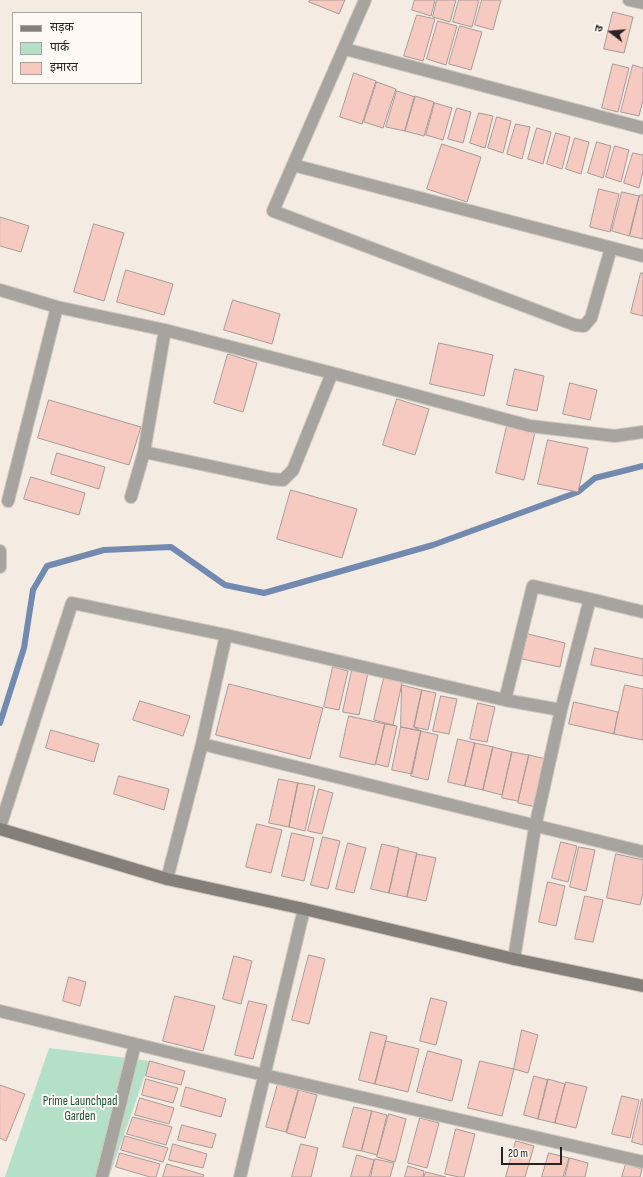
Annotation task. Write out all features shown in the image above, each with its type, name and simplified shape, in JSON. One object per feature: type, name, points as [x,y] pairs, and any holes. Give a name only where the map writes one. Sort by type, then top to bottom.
[{"type":"street","points":[[365,0],[345,49],[273,211],[575,325],[584,326],[591,318],[611,248]]},
{"type":"street","points":[[629,0],[643,3]]},
{"type":"street","points":[[345,49],[643,128]]},
{"type":"street","points":[[293,165],[643,256]]},
{"type":"street","points":[[0,290],[58,307],[165,330],[530,426],[615,436],[643,432]]},
{"type":"street","points":[[8,501],[58,307]]},
{"type":"street","points":[[130,498],[144,452],[165,330]]},
{"type":"street","points":[[144,452],[271,479],[283,480],[293,470],[332,373]]},
{"type":"street","points":[[0,551],[0,567]]},
{"type":"street","points":[[505,700],[533,586],[643,612]]},
{"type":"street","points":[[514,959],[535,827],[560,710],[590,599]]},
{"type":"street","points":[[560,710],[505,700],[226,635],[72,603],[0,828],[167,879],[304,909],[514,959],[643,986]]},
{"type":"street","points":[[167,879],[202,744],[226,635]]},
{"type":"street","points":[[202,744],[535,827],[643,851]]},
{"type":"street","points":[[240,1177],[304,909]]},
{"type":"street","points":[[0,1011],[264,1075],[643,1162]]},
{"type":"street","points":[[102,1177],[136,1044]]},
{"type":"green space","name":"Prime Launchpad Garden","points":[[49,1048],[150,1061],[109,1177],[5,1177]]},
{"type":"building","points":[[310,0],[345,0],[339,14],[309,2]]},
{"type":"building","points":[[415,0],[435,0],[431,16],[412,10]]},
{"type":"building","points":[[437,0],[456,0],[450,22],[433,17]]},
{"type":"building","points":[[459,0],[479,0],[472,27],[453,22]]},
{"type":"building","points":[[482,0],[501,0],[493,30],[475,25]]},
{"type":"building","points":[[613,12],[633,17],[624,53],[604,49]]},
{"type":"building","points":[[417,15],[435,19],[423,61],[404,56]]},
{"type":"building","points":[[438,21],[457,26],[446,65],[427,59]]},
{"type":"building","points":[[460,26],[482,32],[471,70],[449,64]]},
{"type":"building","points":[[613,64],[629,68],[618,112],[602,108]]},
{"type":"building","points":[[633,65],[643,68],[643,100],[639,116],[621,112]]},
{"type":"building","points":[[354,73],[376,81],[362,124],[340,117]]},
{"type":"building","points":[[377,82],[396,89],[383,128],[364,122]]},
{"type":"building","points":[[397,91],[415,97],[405,131],[386,127]]},
{"type":"building","points":[[415,96],[434,102],[424,136],[405,131]]},
{"type":"building","points":[[435,103],[452,108],[443,140],[426,135]]},
{"type":"building","points":[[457,108],[471,112],[463,143],[448,139]]},
{"type":"building","points":[[479,113],[493,116],[485,148],[470,143]]},
{"type":"building","points":[[497,117],[511,121],[503,153],[488,148]]},
{"type":"building","points":[[516,124],[530,127],[522,159],[507,154]]},
{"type":"building","points":[[537,128],[551,132],[543,164],[528,159]]},
{"type":"building","points":[[556,133],[570,137],[562,169],[547,164]]},
{"type":"building","points":[[575,138],[589,142],[581,174],[566,169]]},
{"type":"building","points":[[597,142],[611,146],[603,178],[588,173]]},
{"type":"building","points":[[442,144],[481,157],[467,202],[427,189]]},
{"type":"building","points":[[615,146],[629,150],[621,182],[606,177]]},
{"type":"building","points":[[633,153],[643,155],[643,171],[639,188],[624,183]]},
{"type":"building","points":[[599,189],[619,194],[610,232],[590,227]]},
{"type":"building","points":[[622,192],[639,196],[629,236],[612,231]]},
{"type":"building","points":[[640,195],[643,195],[643,239],[630,236]]},
{"type":"building","points":[[0,217],[29,226],[21,252],[0,246]]},
{"type":"building","points":[[94,224],[124,233],[104,301],[74,292]]},
{"type":"building","points":[[126,270],[173,284],[164,315],[117,302]]},
{"type":"building","points":[[641,273],[643,273],[643,316],[631,313]]},
{"type":"building","points":[[233,300],[280,314],[272,344],[224,330]]},
{"type":"building","points":[[439,343],[493,355],[484,396],[430,384]]},
{"type":"building","points":[[228,354],[257,363],[243,412],[214,403]]},
{"type":"building","points":[[515,369],[544,376],[537,411],[507,405]]},
{"type":"building","points":[[570,383],[597,390],[590,420],[563,414]]},
{"type":"building","points":[[397,399],[429,409],[415,455],[383,445]]},
{"type":"building","points":[[49,400],[141,427],[129,465],[38,438]]},
{"type":"building","points":[[507,426],[535,432],[524,480],[496,473]]},
{"type":"building","points":[[548,440],[588,448],[578,492],[538,484]]},
{"type":"building","points":[[57,453],[105,467],[99,489],[51,474]]},
{"type":"building","points":[[31,477],[85,493],[79,515],[24,499]]},
{"type":"building","points":[[291,490],[357,509],[342,558],[277,539]]},
{"type":"building","points":[[528,634],[565,643],[560,667],[522,659]]},
{"type":"building","points":[[595,648],[643,659],[643,676],[591,665]]},
{"type":"building","points":[[333,667],[348,671],[339,710],[324,707]]},
{"type":"building","points":[[352,670],[368,673],[359,715],[343,712]]},
{"type":"building","points":[[385,674],[403,678],[393,725],[374,720]]},
{"type":"building","points":[[229,684],[323,708],[310,759],[216,735]]},
{"type":"building","points":[[402,685],[422,690],[414,727],[421,731],[401,727]]},
{"type":"building","points":[[625,685],[643,689],[643,740],[614,734]]},
{"type":"building","points":[[422,690],[436,693],[428,730],[414,727]]},
{"type":"building","points":[[441,696],[457,699],[449,734],[433,731]]},
{"type":"building","points":[[140,701],[190,716],[183,736],[133,720]]},
{"type":"building","points":[[574,702],[618,712],[614,734],[569,724]]},
{"type":"building","points":[[478,703],[495,707],[487,742],[470,739]]},
{"type":"building","points":[[349,716],[385,724],[375,765],[340,757]]},
{"type":"building","points":[[385,724],[397,726],[388,767],[376,764]]},
{"type":"building","points":[[401,727],[421,731],[412,774],[392,770]]},
{"type":"building","points":[[51,730],[99,744],[94,762],[46,748]]},
{"type":"building","points":[[421,731],[438,735],[428,780],[411,776]]},
{"type":"building","points":[[458,739],[475,743],[465,786],[448,782]]},
{"type":"building","points":[[475,743],[493,747],[483,790],[465,786]]},
{"type":"building","points":[[493,747],[512,752],[502,795],[483,790]]},
{"type":"building","points":[[512,752],[529,755],[518,801],[502,798]]},
{"type":"building","points":[[529,755],[546,759],[536,807],[518,803]]},
{"type":"building","points":[[119,776],[169,789],[164,810],[114,794]]},
{"type":"building","points":[[279,779],[298,783],[289,827],[269,823]]},
{"type":"building","points":[[298,783],[315,786],[305,831],[289,827]]},
{"type":"building","points":[[319,789],[333,793],[322,834],[308,831]]},
{"type":"building","points":[[257,824],[282,830],[271,873],[246,867]]},
{"type":"building","points":[[292,833],[314,838],[304,881],[282,876]]},
{"type":"building","points":[[323,837],[340,841],[328,889],[311,885]]},
{"type":"building","points":[[561,842],[577,846],[568,882],[552,878]]},
{"type":"building","points":[[348,843],[366,848],[354,893],[336,889]]},
{"type":"building","points":[[382,844],[399,848],[389,893],[371,889]]},
{"type":"building","points":[[579,847],[595,850],[586,891],[570,887]]},
{"type":"building","points":[[399,849],[417,853],[407,897],[389,893]]},
{"type":"building","points":[[417,854],[436,858],[426,901],[407,897]]},
{"type":"building","points":[[616,854],[643,860],[643,893],[640,905],[607,898]]},
{"type":"building","points":[[548,882],[565,886],[556,926],[539,922]]},
{"type":"building","points":[[585,896],[603,900],[593,942],[575,939]]},
{"type":"building","points":[[309,955],[325,959],[309,1024],[292,1020]]},
{"type":"building","points":[[234,956],[252,961],[241,1004],[223,999]]},
{"type":"building","points":[[69,977],[86,982],[80,1006],[63,1001]]},
{"type":"building","points":[[175,996],[215,1006],[203,1051],[163,1041]]},
{"type":"building","points":[[431,998],[447,1002],[436,1045],[420,1041]]},
{"type":"building","points":[[249,1001],[267,1005],[253,1059],[235,1055]]},
{"type":"building","points":[[522,1030],[538,1035],[528,1073],[514,1069]]},
{"type":"building","points":[[371,1032],[387,1036],[375,1084],[359,1080]]},
{"type":"building","points":[[386,1041],[419,1049],[408,1092],[375,1084]]},
{"type":"building","points":[[428,1051],[462,1060],[452,1101],[417,1092]]},
{"type":"building","points":[[150,1061],[185,1071],[181,1085],[146,1076]]},
{"type":"building","points":[[480,1061],[514,1069],[502,1116],[468,1108]]},
{"type":"building","points":[[534,1076],[548,1080],[538,1119],[524,1115]]},
{"type":"building","points":[[146,1079],[178,1088],[173,1103],[142,1095]]},
{"type":"building","points":[[548,1079],[565,1084],[555,1123],[538,1119]]},
{"type":"building","points":[[566,1082],[587,1087],[576,1128],[555,1123]]},
{"type":"building","points":[[278,1084],[298,1090],[286,1132],[266,1127]]},
{"type":"building","points":[[0,1085],[25,1094],[6,1141],[0,1138]]},
{"type":"building","points":[[186,1087],[226,1099],[221,1117],[181,1106]]},
{"type":"building","points":[[299,1090],[317,1095],[305,1138],[287,1133]]},
{"type":"building","points":[[622,1096],[639,1100],[630,1138],[612,1134]]},
{"type":"building","points":[[140,1098],[174,1108],[169,1124],[135,1115]]},
{"type":"building","points":[[643,1099],[643,1145],[632,1142]]},
{"type":"building","points":[[354,1107],[372,1111],[361,1151],[343,1147]]},
{"type":"building","points":[[372,1111],[387,1115],[377,1155],[362,1151]]},
{"type":"building","points":[[389,1114],[406,1119],[395,1162],[377,1157]]},
{"type":"building","points":[[133,1117],[172,1127],[166,1145],[127,1134]]},
{"type":"building","points":[[420,1118],[439,1123],[427,1168],[408,1163]]},
{"type":"building","points":[[182,1125],[216,1134],[212,1148],[178,1140]]},
{"type":"building","points":[[456,1129],[475,1134],[464,1177],[445,1174]]},
{"type":"building","points":[[125,1136],[168,1148],[163,1162],[121,1150]]},
{"type":"building","points":[[516,1141],[534,1146],[525,1177],[506,1177]]},
{"type":"building","points":[[173,1144],[207,1154],[203,1168],[169,1160]]},
{"type":"building","points":[[301,1144],[318,1148],[311,1177],[292,1177]]},
{"type":"building","points":[[120,1153],[160,1164],[156,1177],[150,1177],[116,1167]]},
{"type":"building","points":[[549,1153],[569,1158],[563,1177],[542,1177]]},
{"type":"building","points":[[357,1155],[374,1160],[369,1177],[351,1177]]},
{"type":"building","points":[[570,1158],[588,1163],[585,1177],[565,1177]]},
{"type":"building","points":[[375,1159],[394,1163],[390,1177],[371,1177]]},
{"type":"building","points":[[167,1164],[204,1175],[203,1177],[163,1177]]},
{"type":"building","points":[[626,1164],[642,1169],[640,1177],[622,1177]]},
{"type":"building","points":[[408,1166],[424,1171],[423,1177],[405,1177]]},
{"type":"building","points":[[426,1172],[446,1177],[424,1177]]},
{"type":"waterway","points":[[0,723],[24,648],[33,590],[47,566],[104,550],[171,547],[225,585],[264,593],[433,545],[578,492],[595,478],[643,466]]}]
